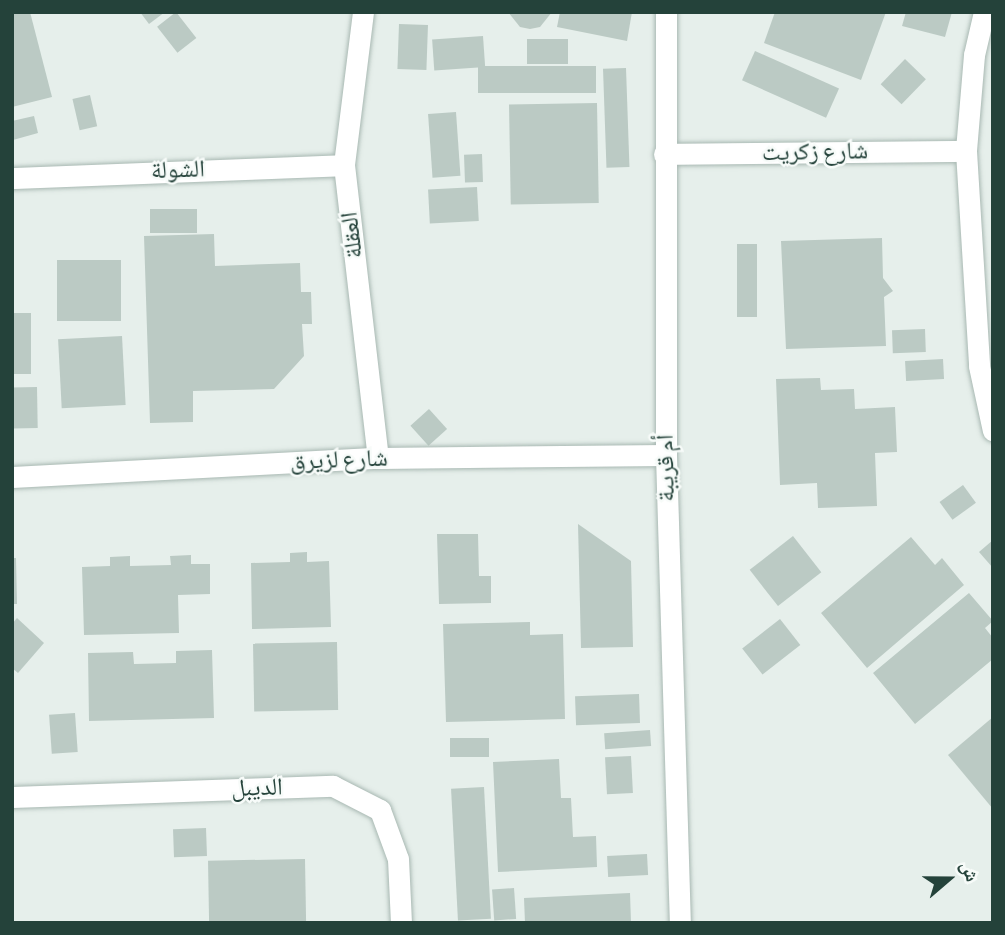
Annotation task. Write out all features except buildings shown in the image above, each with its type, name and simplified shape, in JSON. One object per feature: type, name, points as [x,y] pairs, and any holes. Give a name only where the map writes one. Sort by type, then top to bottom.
[{"type":"street","name":"العقلة","points":[[363,12],[344,164],[378,458]]},
{"type":"street","name":"أم قريبة","points":[[666,12],[666,455],[680,923]]},
{"type":"street","points":[[984,12],[974,55],[966,151],[979,366],[993,431]]},
{"type":"street","name":"شارع زكريت","points":[[664,154],[966,151]]},
{"type":"street","name":"الشولة","points":[[12,178],[344,164]]},
{"type":"street","name":"شارع لزيرق","points":[[12,477],[378,458],[666,455]]},
{"type":"street","name":"الديبل","points":[[12,797],[333,786],[380,810],[398,859],[401,923]]}]
